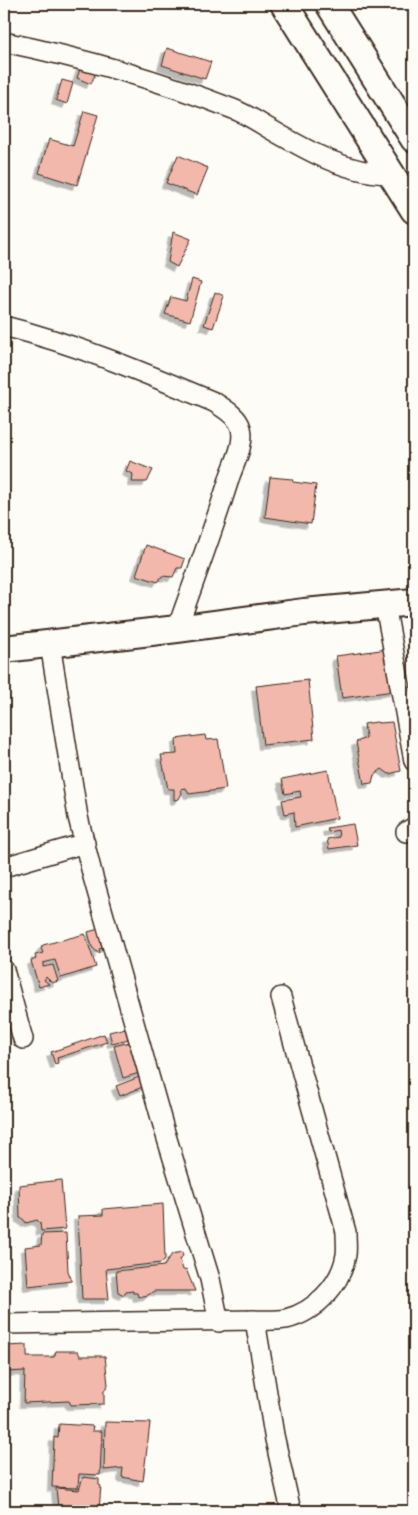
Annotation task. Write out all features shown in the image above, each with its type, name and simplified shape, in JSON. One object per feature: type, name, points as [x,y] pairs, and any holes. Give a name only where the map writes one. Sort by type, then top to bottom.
[{"type":"street","points":[[284,4],[414,210]]},
{"type":"street","points":[[329,4],[414,139]]},
{"type":"street","points":[[4,42],[78,58],[188,93],[252,117],[336,164],[376,174],[393,174]]},
{"type":"street","points":[[4,326],[90,352],[214,402],[235,418],[241,427],[241,440],[230,478],[177,629]]},
{"type":"street","points":[[4,649],[304,612],[414,602]]},
{"type":"street","points":[[385,605],[414,761]]},
{"type":"street","points":[[50,644],[76,808],[164,1129],[208,1271],[219,1322]]},
{"type":"street","points":[[4,867],[85,843]]},
{"type":"street","points":[[4,970],[22,1039]]},
{"type":"street","points":[[4,1324],[219,1322],[284,1319],[309,1310],[320,1301],[338,1280],[346,1256],[346,1232],[281,997]]},
{"type":"street","points":[[255,1320],[274,1435],[291,1511]]},
{"type":"building","points":[[167,48],[211,62],[205,79],[162,65]]},
{"type":"building","points":[[81,66],[96,72],[91,84],[77,78]]},
{"type":"building","points":[[62,80],[73,83],[67,104],[56,100]]},
{"type":"building","points":[[84,111],[98,115],[77,185],[39,173],[49,139],[73,146]]},
{"type":"building","points":[[178,155],[208,168],[197,195],[166,183]]},
{"type":"building","points":[[173,232],[191,239],[177,267],[168,262]]},
{"type":"building","points":[[192,279],[201,282],[190,321],[165,314],[171,297],[186,301]]},
{"type":"building","points":[[215,292],[224,296],[213,328],[204,325]]},
{"type":"building","points":[[130,461],[153,470],[147,482],[132,482],[133,474],[126,471]]},
{"type":"building","points":[[270,477],[292,479],[293,482],[316,485],[311,524],[265,517]]},
{"type":"building","points":[[146,545],[185,559],[182,568],[177,568],[173,577],[162,576],[158,582],[136,575]]},
{"type":"building","points":[[388,649],[394,691],[342,698],[336,656]]},
{"type":"building","points":[[308,680],[314,739],[263,745],[256,686]]},
{"type":"building","points":[[392,722],[401,771],[389,774],[382,769],[374,775],[372,783],[364,784],[356,742],[366,738],[364,724]]},
{"type":"building","points":[[205,735],[206,740],[218,739],[226,789],[189,794],[186,788],[181,789],[182,793],[179,799],[174,800],[174,789],[168,789],[161,755],[177,754],[176,739]]},
{"type":"building","points":[[328,770],[337,818],[295,827],[294,812],[285,814],[282,800],[301,797],[300,791],[285,794],[282,779]]},
{"type":"building","points":[[353,824],[357,845],[329,849],[327,839],[339,837],[338,830],[328,832],[327,828]]},
{"type":"building","points":[[106,927],[111,946],[99,949],[100,953],[98,953],[92,947],[88,932]]},
{"type":"building","points":[[85,934],[96,967],[61,978],[55,960],[43,963],[43,967],[53,965],[58,981],[52,983],[46,977],[44,980],[49,984],[39,987],[31,961],[36,959],[35,955],[43,953],[41,948],[43,945]]},
{"type":"building","points":[[126,1028],[129,1039],[112,1043],[109,1032]]},
{"type":"building","points":[[104,1034],[107,1042],[57,1058],[58,1063],[55,1064],[51,1052]]},
{"type":"building","points":[[130,1042],[146,1071],[123,1078],[114,1046]]},
{"type":"building","points":[[147,1074],[150,1084],[120,1096],[116,1086]]},
{"type":"building","points":[[61,1180],[65,1229],[41,1231],[40,1223],[37,1220],[26,1223],[20,1218],[19,1185]]},
{"type":"building","points":[[163,1204],[165,1259],[161,1263],[106,1269],[109,1299],[82,1299],[78,1216],[103,1215],[103,1209]]},
{"type":"building","points":[[66,1233],[68,1271],[72,1281],[28,1286],[25,1247],[41,1245],[42,1234]]},
{"type":"building","points":[[182,1252],[183,1256],[180,1259],[183,1270],[186,1269],[195,1291],[154,1291],[148,1295],[138,1297],[137,1293],[133,1293],[133,1291],[125,1292],[124,1295],[118,1292],[116,1271],[164,1266],[172,1254]]},
{"type":"building","points":[[27,1345],[27,1357],[54,1357],[56,1351],[78,1351],[80,1356],[105,1356],[108,1385],[104,1391],[104,1404],[71,1405],[69,1401],[24,1403],[25,1371],[4,1372],[6,1346]]},
{"type":"building","points":[[105,1422],[150,1423],[143,1481],[122,1477],[123,1468],[104,1470]]},
{"type":"building","points":[[59,1424],[93,1426],[92,1431],[102,1431],[100,1475],[79,1474],[78,1488],[52,1487],[54,1437],[58,1438]]},
{"type":"building","points":[[83,1477],[99,1479],[99,1485],[101,1486],[99,1510],[58,1507],[56,1488],[79,1490]]}]
